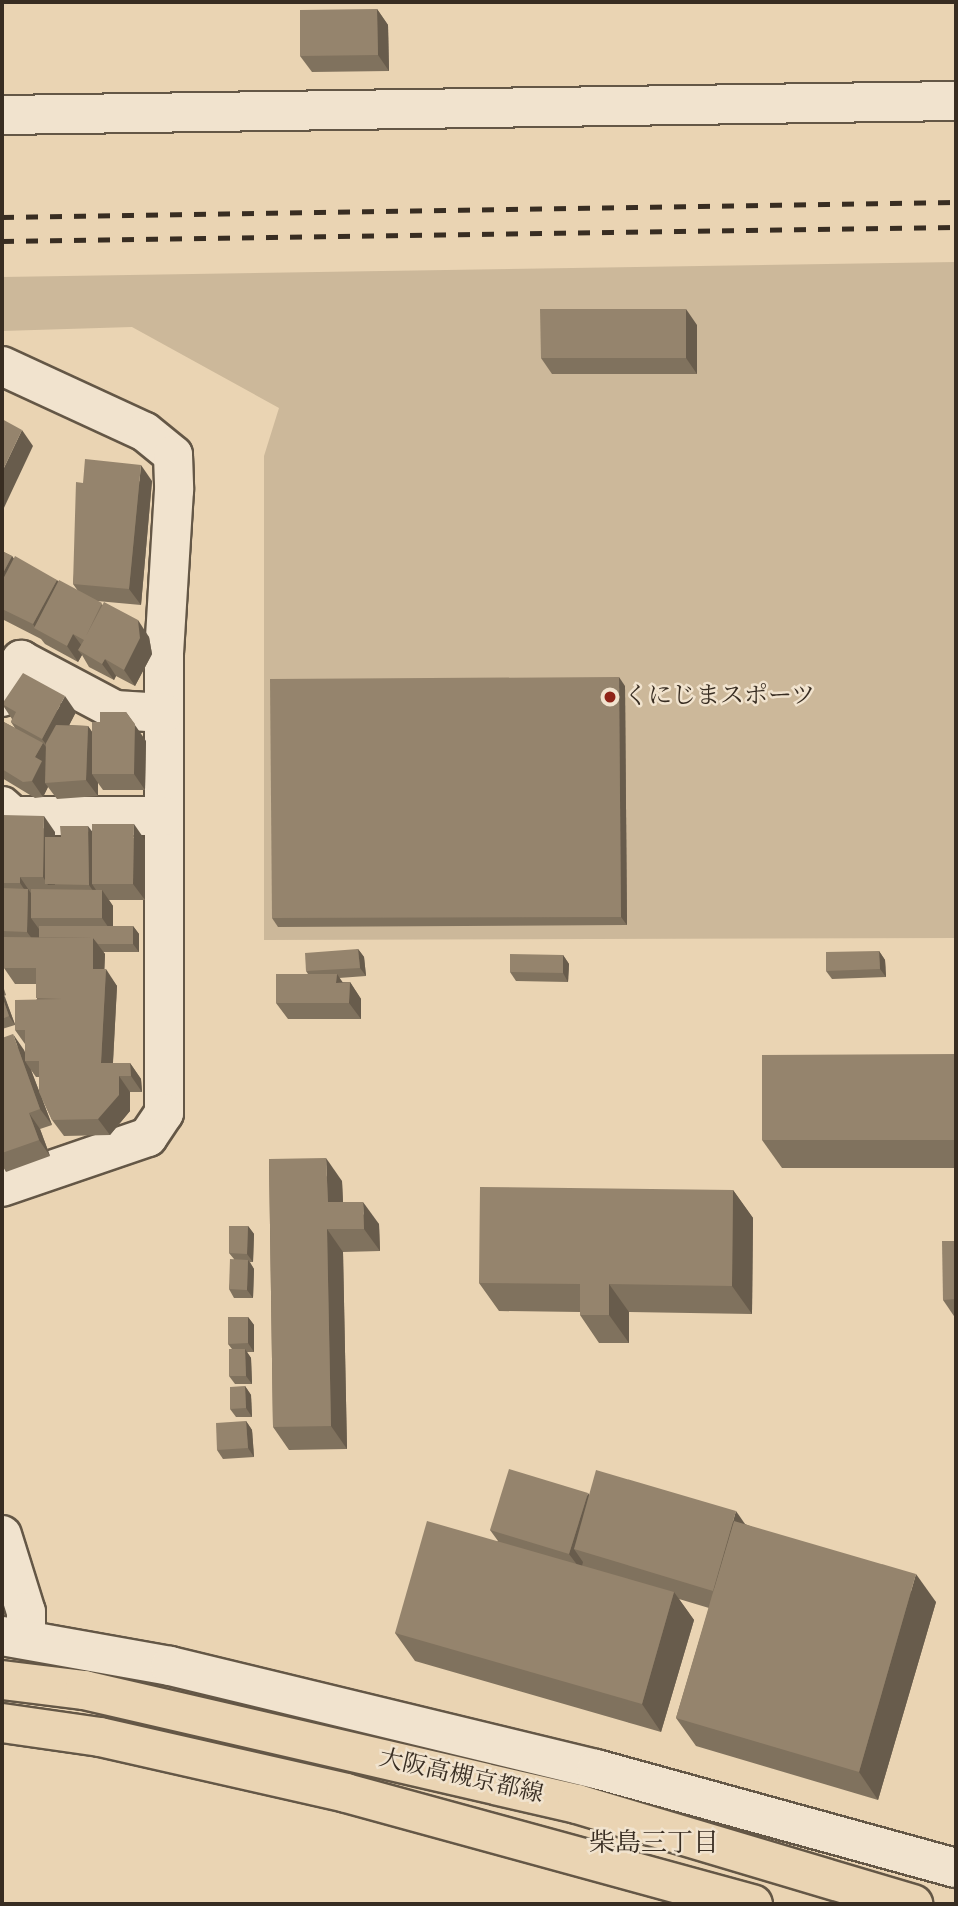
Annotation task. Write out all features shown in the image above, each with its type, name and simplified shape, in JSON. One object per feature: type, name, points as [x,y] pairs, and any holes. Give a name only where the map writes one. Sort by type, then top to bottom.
[{"type":"main road","name":"大阪高槻京都線","points":[[2,1680],[84,1690],[577,1804],[913,1904]]},
{"type":"main road","name":"大阪高槻京都線","points":[[2,1723],[100,1737],[346,1793],[753,1904]]},
{"type":"street","points":[[2,114],[956,101]]},
{"type":"street","points":[[2,366],[145,432],[173,455],[164,713],[164,1113],[148,1138],[2,1187]]},
{"type":"street","points":[[2,697],[21,660],[115,710],[164,713]]},
{"type":"street","points":[[2,806],[13,816],[164,816]]},
{"type":"street","points":[[2,1535],[26,1612],[14,1637],[170,1666],[596,1769],[956,1868]]},
{"type":"shaded area","name":"くにじまスポーツ","points":[[956,262],[956,938],[264,940],[264,456],[279,408],[132,327],[2,331],[2,277]]},
{"type":"building","points":[[377,9],[378,55],[300,56],[300,10]]},
{"type":"building","points":[[540,309],[686,309],[686,358],[541,358]]},
{"type":"building","points":[[2,419],[22,430],[2,472]]},
{"type":"building","points":[[85,459],[141,465],[129,589],[73,584],[76,482],[83,483]]},
{"type":"building","points":[[2,551],[12,556],[2,575]]},
{"type":"building","points":[[15,556],[57,580],[33,624],[2,609],[2,581]]},
{"type":"building","points":[[59,580],[102,603],[86,636],[104,602],[138,620],[140,638],[124,670],[105,659],[102,664],[78,650],[84,640],[73,634],[67,646],[34,628]]},
{"type":"building","points":[[23,673],[65,696],[42,739],[11,722],[16,712],[2,704]]},
{"type":"building","points":[[619,677],[621,917],[272,918],[270,679]]},
{"type":"building","points":[[100,712],[126,712],[135,724],[134,774],[92,774],[92,722],[100,722]]},
{"type":"building","points":[[2,721],[43,743],[35,757],[42,761],[32,781],[23,782],[2,769]]},
{"type":"building","points":[[56,725],[88,726],[86,780],[45,783],[46,743]]},
{"type":"building","points":[[2,815],[44,816],[43,877],[20,877],[20,883],[2,883]]},
{"type":"building","points":[[92,824],[134,824],[133,884],[92,884]]},
{"type":"building","points":[[60,826],[88,826],[89,885],[45,884],[45,837],[61,837]]},
{"type":"building","points":[[2,888],[28,889],[27,932],[2,931]]},
{"type":"building","points":[[31,889],[102,890],[102,918],[31,918]]},
{"type":"building","points":[[39,926],[133,926],[133,944],[98,944],[93,938],[39,937]]},
{"type":"building","points":[[4,937],[93,938],[93,969],[106,969],[101,1063],[130,1063],[131,1076],[119,1076],[119,1095],[98,1119],[52,1120],[39,1092],[39,1061],[25,1061],[25,1030],[15,1030],[15,1000],[62,999],[36,998],[36,968],[4,968]]},
{"type":"building","points":[[358,949],[360,968],[306,971],[305,953]]},
{"type":"building","points":[[879,951],[880,969],[826,971],[826,952]]},
{"type":"building","points":[[510,954],[563,955],[563,973],[510,972]]},
{"type":"building","points":[[276,974],[337,974],[336,983],[350,982],[349,1003],[276,1003]]},
{"type":"building","points":[[2,996],[9,1016],[2,1019]]},
{"type":"building","points":[[13,1034],[40,1109],[29,1113],[39,1140],[2,1153],[2,1038]]},
{"type":"building","points":[[956,1054],[956,1140],[762,1140],[762,1055]]},
{"type":"building","points":[[326,1158],[328,1202],[363,1202],[364,1229],[327,1229],[331,1426],[273,1427],[269,1159]]},
{"type":"building","points":[[480,1187],[733,1190],[732,1286],[609,1284],[609,1315],[580,1315],[580,1284],[479,1283]]},
{"type":"building","points":[[229,1226],[248,1226],[247,1254],[229,1253]]},
{"type":"building","points":[[942,1241],[956,1241],[956,1299],[943,1300]]},
{"type":"building","points":[[230,1259],[248,1260],[247,1290],[229,1289]]},
{"type":"building","points":[[228,1317],[248,1317],[248,1343],[228,1344]]},
{"type":"building","points":[[229,1349],[245,1349],[246,1376],[229,1376]]},
{"type":"building","points":[[245,1386],[246,1408],[230,1409],[230,1387]]},
{"type":"building","points":[[246,1421],[248,1448],[217,1450],[216,1423]]},
{"type":"building","points":[[509,1469],[588,1493],[569,1554],[490,1530]]},
{"type":"building","points":[[596,1470],[736,1511],[713,1591],[574,1549]]},
{"type":"building","points":[[427,1521],[674,1592],[642,1704],[395,1633]]},
{"type":"building","points":[[734,1521],[916,1574],[859,1772],[676,1718]]},
{"type":"railway","points":[[2,217],[956,202]]},
{"type":"railway","points":[[2,241],[956,227]]},
{"type":"place","name":"くにじまスポーツ","points":[[610,697]]},
{"type":"district","name":"柴島三丁目","points":[[654,1844]]}]
